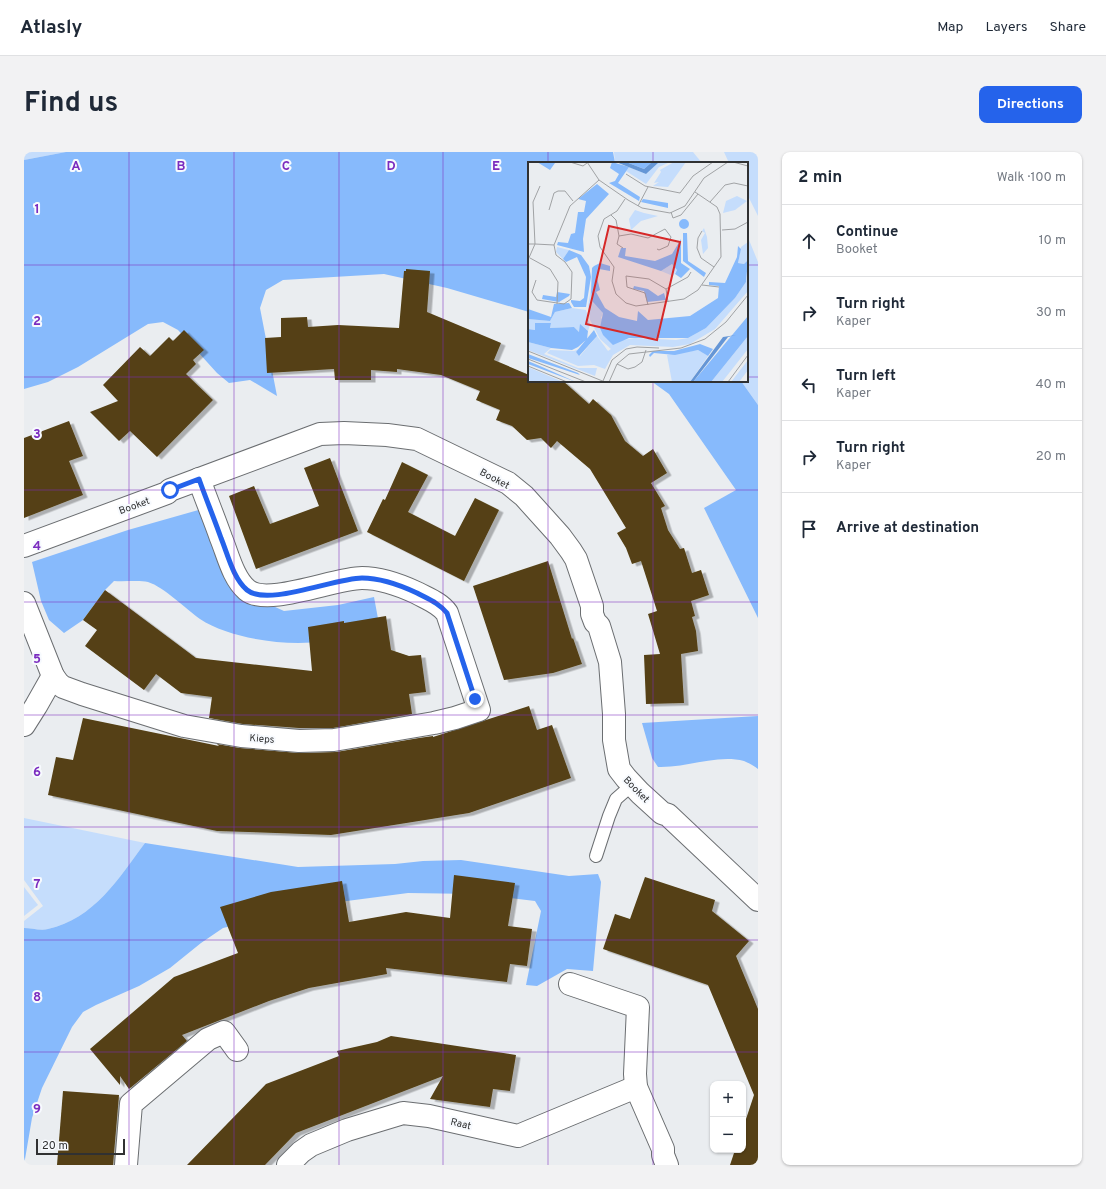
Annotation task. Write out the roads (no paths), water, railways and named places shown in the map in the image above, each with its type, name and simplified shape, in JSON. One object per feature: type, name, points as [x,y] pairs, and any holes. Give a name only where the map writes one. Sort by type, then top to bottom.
[{"type":"street","name":"Booket","points":[[24,546],[320,434],[386,435],[417,440],[434,446],[508,483],[533,506],[566,544],[576,559],[592,606],[592,614],[595,622],[599,626],[610,662],[614,714],[614,740],[620,769],[632,785],[662,813],[668,815],[758,900]]},
{"type":"street","name":"Kieps","points":[[53,676],[63,687],[76,692],[184,726],[248,737],[299,741],[334,740],[455,718],[479,710],[447,613],[438,604],[393,583],[361,578],[326,584],[279,595],[262,596],[247,590],[239,579],[232,565],[199,479]]},
{"type":"street","points":[[24,603],[53,676],[24,726]]},
{"type":"street","points":[[570,984],[638,1007],[634,1074],[636,1088],[663,1149],[663,1155],[667,1165]]},
{"type":"street","points":[[126,1165],[131,1104],[208,1039],[224,1032],[237,1050]]},
{"type":"street","name":"Raat","points":[[288,1165],[301,1152],[311,1145],[347,1130],[403,1113],[429,1116],[518,1136],[636,1088]]},
{"type":"lane","points":[[596,856],[616,799],[632,785]]}]
